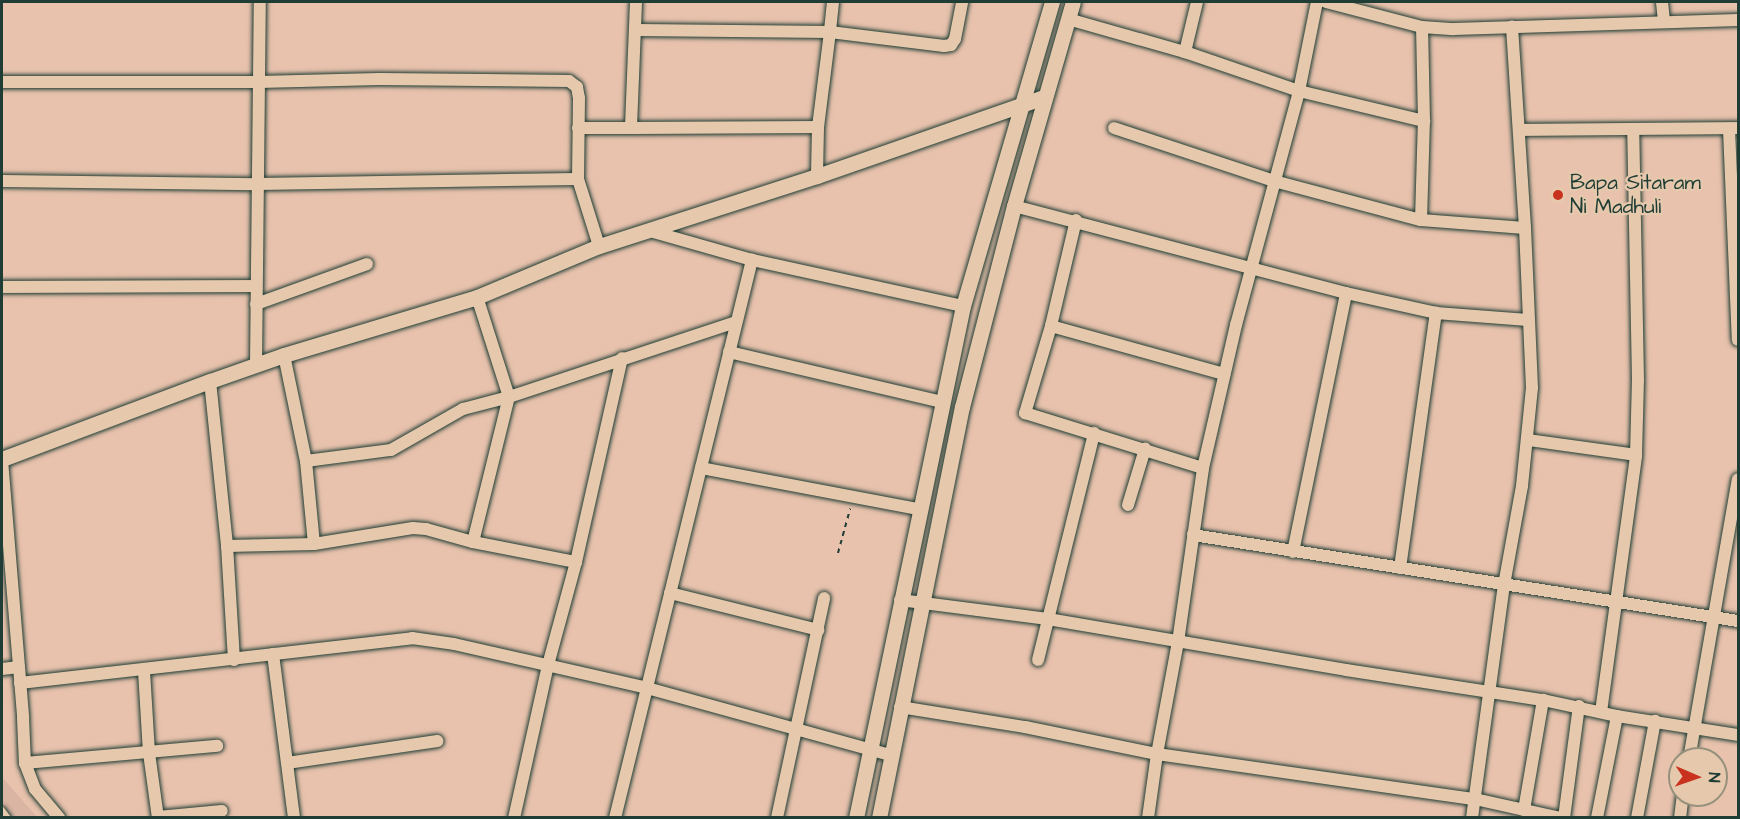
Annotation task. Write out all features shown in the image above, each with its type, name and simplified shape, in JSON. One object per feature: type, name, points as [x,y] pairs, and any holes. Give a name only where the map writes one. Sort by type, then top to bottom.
[{"type":"street","points":[[256,365],[260,2]]},
{"type":"street","points":[[631,128],[636,2]]},
{"type":"street","points":[[817,176],[818,127],[833,2]]},
{"type":"street","points":[[636,30],[830,32],[951,45],[955,39],[962,2]]},
{"type":"street","points":[[856,818],[963,306],[1052,2]]},
{"type":"street","points":[[879,818],[962,406],[1014,206],[1073,2]]},
{"type":"street","points":[[1185,52],[1197,2]]},
{"type":"street","points":[[1148,818],[1157,754],[1178,642],[1203,468],[1224,374],[1299,91],[1317,2]]},
{"type":"street","points":[[1326,2],[1422,27],[1454,29],[1738,20]]},
{"type":"street","points":[[1662,2],[1664,22]]},
{"type":"street","points":[[1068,19],[1185,52],[1299,91],[1424,121]]},
{"type":"street","points":[[1472,818],[1504,585],[1528,440],[1532,388],[1525,228],[1512,26]]},
{"type":"street","points":[[1421,220],[1424,121],[1422,27]]},
{"type":"street","points":[[2,82],[259,82],[378,78],[569,81],[577,87],[579,98],[578,179],[599,246]]},
{"type":"street","points":[[59,818],[35,789],[25,763],[19,668],[7,589],[2,459],[284,355],[477,297],[599,246],[817,176],[1044,97]]},
{"type":"street","points":[[579,128],[818,127]]},
{"type":"street","points":[[1114,128],[1274,181],[1421,220],[1525,228]]},
{"type":"street","points":[[1519,130],[1734,128],[1738,339]]},
{"type":"street","points":[[1601,712],[1636,455],[1638,380],[1633,130]]},
{"type":"street","points":[[2,181],[258,184],[578,179]]},
{"type":"street","points":[[1014,206],[1076,220],[1251,269],[1436,313],[1528,320]]},
{"type":"street","points":[[1076,220],[1051,326],[1025,413],[1203,468]]},
{"type":"street","points":[[650,231],[752,260],[963,306]]},
{"type":"street","points":[[615,818],[752,260]]},
{"type":"street","points":[[256,304],[367,264]]},
{"type":"street","points":[[2,287],[256,286]]},
{"type":"street","points":[[1293,552],[1346,293]]},
{"type":"street","points":[[473,542],[509,397],[477,297]]},
{"type":"street","points":[[1400,568],[1436,313]]},
{"type":"street","points":[[306,461],[391,450],[463,409],[509,397],[736,322]]},
{"type":"street","points":[[1051,326],[1224,374]]},
{"type":"street","points":[[729,352],[943,402]]},
{"type":"street","points":[[284,355],[306,461],[314,543]]},
{"type":"street","points":[[514,818],[548,665],[576,562],[622,358]]},
{"type":"street","points":[[210,381],[227,546],[234,660]]},
{"type":"street","points":[[1038,660],[1094,433]]},
{"type":"street","points":[[1528,440],[1636,455]]},
{"type":"street","points":[[1128,505],[1145,449]]},
{"type":"street","points":[[701,468],[919,509]]},
{"type":"street","points":[[1691,747],[1712,616],[1734,531],[1738,479]]},
{"type":"street","points":[[227,546],[314,543],[413,528],[576,562]]},
{"type":"street","points":[[1193,535],[1617,604],[1738,621]]},
{"type":"street","points":[[670,593],[818,630]]},
{"type":"street","points":[[777,818],[824,598]]},
{"type":"street","points":[[900,600],[1048,619],[1579,706],[1617,716],[1738,735]]},
{"type":"street","points":[[20,683],[144,671],[412,638],[454,644],[647,688],[891,755]]},
{"type":"street","points":[[273,654],[294,818]]},
{"type":"street","points":[[2,669],[19,668]]},
{"type":"street","points":[[144,671],[149,753],[158,817],[222,811]]},
{"type":"street","points":[[1524,810],[1543,700]]},
{"type":"street","points":[[900,707],[1025,727],[1157,754],[1475,799],[1562,818],[1579,706]]},
{"type":"street","points":[[1597,818],[1617,716]]},
{"type":"street","points":[[1637,818],[1655,721]]},
{"type":"street","points":[[287,763],[437,741]]},
{"type":"street","points":[[25,763],[217,746]]},
{"type":"lane","points":[[2,810],[8,818]]},
{"type":"path","points":[[838,553],[854,498]]},
{"type":"shaded area","points":[[2,777],[37,817],[2,817]]},
{"type":"place","name":"Bapa Sitaram Ni Madhuli","points":[[1558,195]]}]
